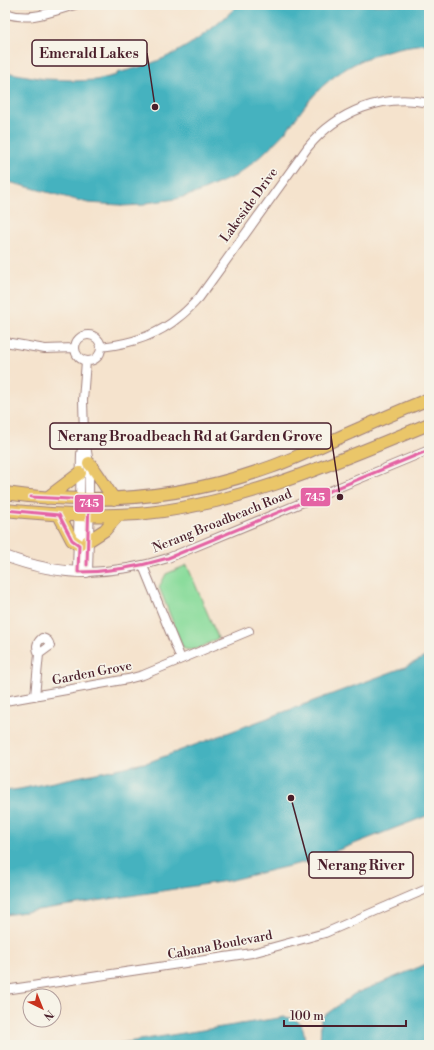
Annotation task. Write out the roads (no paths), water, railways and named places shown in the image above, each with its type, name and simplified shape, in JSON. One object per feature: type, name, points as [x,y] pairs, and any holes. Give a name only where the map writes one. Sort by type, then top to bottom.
[{"type":"main road","points":[[5,493],[47,498],[84,500],[114,499],[181,492],[204,487],[248,475],[295,458],[354,430],[429,398]]},
{"type":"main road","points":[[5,510],[84,516],[139,514],[195,505],[265,487],[350,456],[429,424]]},
{"type":"main road","points":[[89,463],[99,474],[103,484],[114,499]]},
{"type":"main road","points":[[47,498],[80,473]]},
{"type":"main road","points":[[59,515],[72,540],[83,543],[105,530],[118,515]]},
{"type":"street","points":[[5,13],[16,17],[37,16],[74,5]]},
{"type":"street","name":"Lakeside Drive","points":[[101,347],[140,338],[166,326],[179,317],[199,298],[308,147],[319,134],[334,122],[365,106],[394,100],[410,100],[429,103]]},
{"type":"street","points":[[88,335],[92,335],[98,339],[101,347],[100,353],[96,358],[86,360],[78,356],[75,348],[78,339],[82,336],[88,335]]},
{"type":"street","points":[[5,342],[45,349],[75,348]]},
{"type":"street","points":[[82,572],[84,500],[89,463],[84,435],[83,400],[86,360]]},
{"type":"street","points":[[84,435],[80,473],[84,500]]},
{"type":"street","name":"Nerang Broadbeach Road","points":[[5,556],[28,564],[46,568],[82,572],[143,566],[168,558],[429,450]]},
{"type":"street","points":[[143,566],[181,659]]},
{"type":"street","name":"Garden Grove","points":[[5,701],[143,675],[249,631]]},
{"type":"street","points":[[35,696],[39,654]]},
{"type":"street","name":"Cabana Boulevard","points":[[5,990],[252,953],[325,933],[429,888]]},
{"type":"water","points":[[238,5],[429,5],[429,44],[414,45],[383,52],[354,64],[341,72],[328,81],[317,92],[286,131],[255,161],[234,177],[197,193],[176,199],[146,203],[145,205],[122,206],[88,203],[5,181],[5,72],[44,79],[72,81],[96,80],[117,75],[117,73],[152,63],[187,46],[209,31]]},
{"type":"water","points":[[429,655],[429,815],[310,861],[227,881],[5,915],[5,791],[149,762],[405,667]]},
{"type":"water","points":[[429,963],[429,1045],[320,1045],[321,1018],[354,994]]},
{"type":"water","points":[[285,1017],[296,1020],[302,1026],[305,1045],[108,1045]]},
{"type":"place","name":"Emerald Lakes","points":[[155,107]]},
{"type":"place","name":"Nerang Broadbeach Rd at Garden Grove","points":[[340,497]]},
{"type":"place","name":"Nerang River","points":[[291,798]]}]
